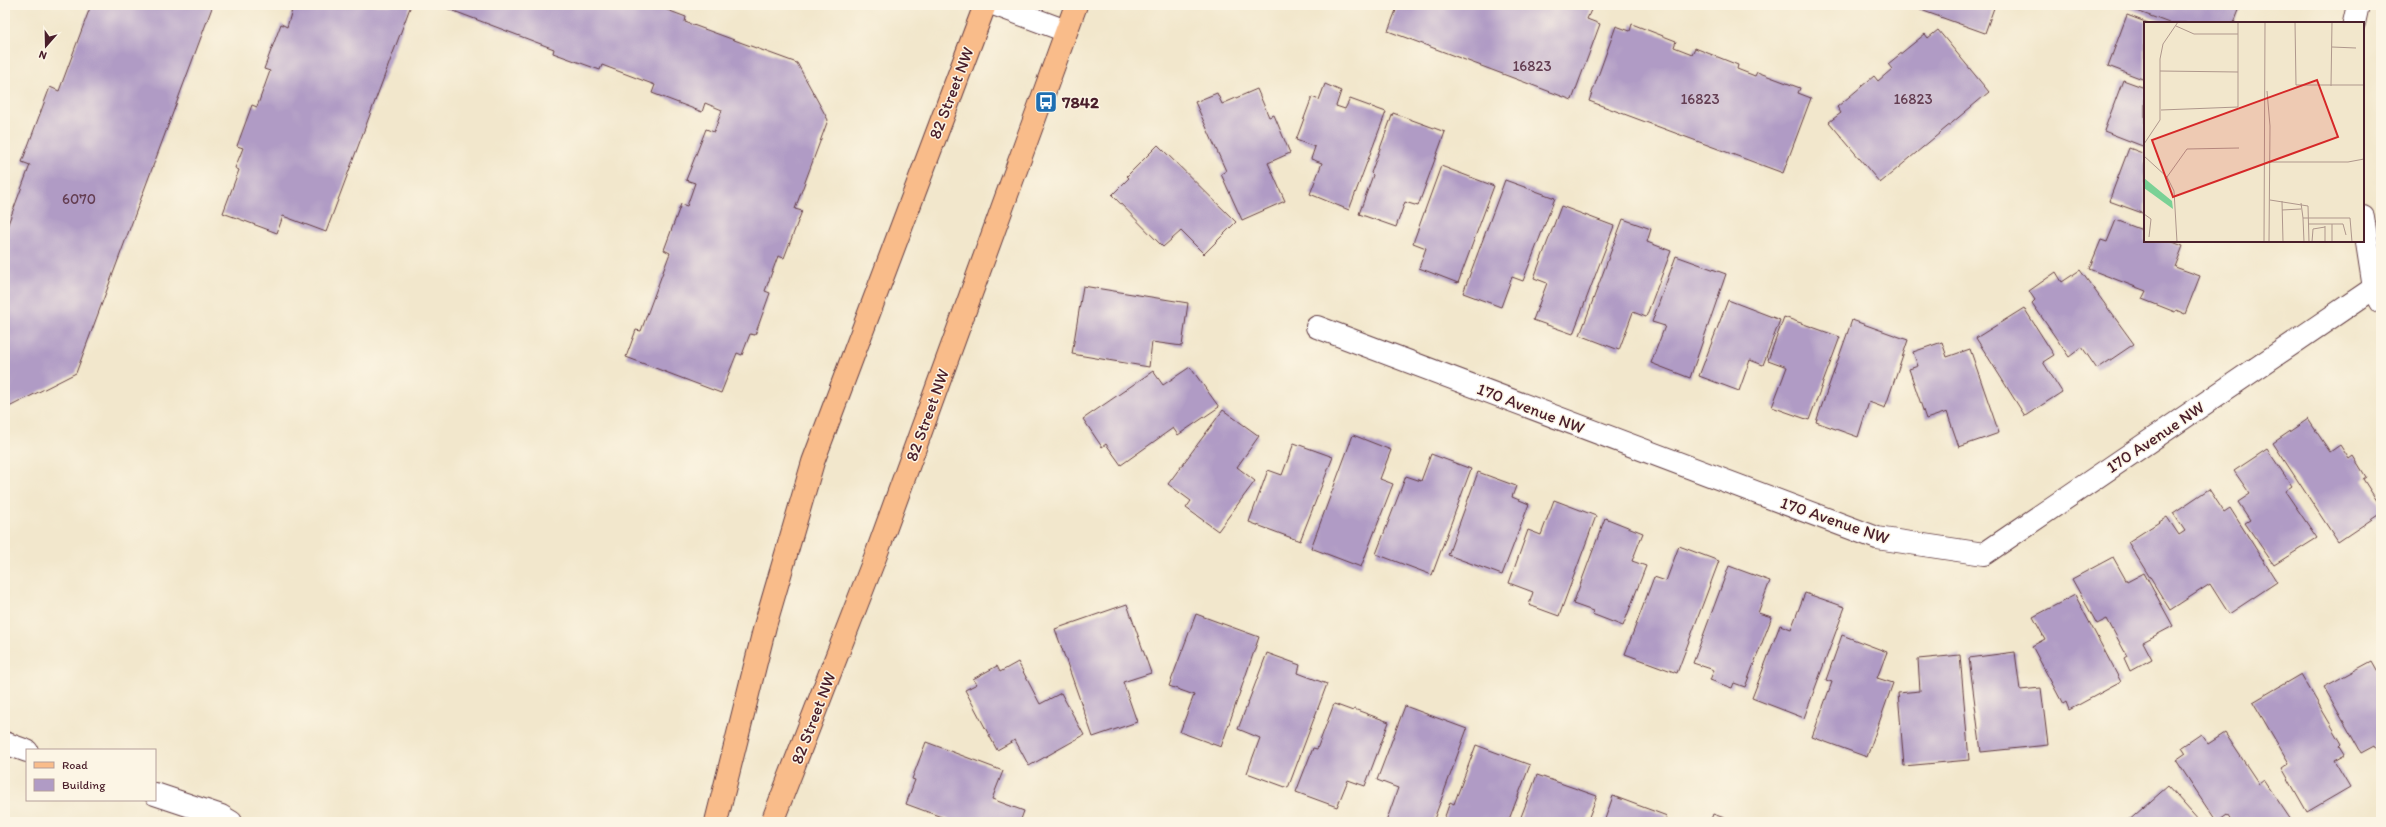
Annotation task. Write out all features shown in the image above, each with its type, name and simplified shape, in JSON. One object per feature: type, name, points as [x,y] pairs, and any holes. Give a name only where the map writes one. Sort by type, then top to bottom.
[{"type":"main road","name":"82 Street NW","points":[[716,822],[765,626],[813,462],[985,5]]},
{"type":"main road","name":"82 Street NW","points":[[772,822],[876,555],[1076,5]]},
{"type":"street","points":[[996,5],[1066,31]]},
{"type":"street","points":[[2354,22],[2358,5]]},
{"type":"street","points":[[2364,223],[2377,295]]},
{"type":"street","name":"170 Avenue NW","points":[[1317,327],[1877,538],[1984,554],[2377,295]]},
{"type":"street","points":[[5,743],[26,751]]},
{"type":"street","points":[[156,794],[221,816],[231,822]]},
{"type":"building","points":[[91,5],[213,5],[76,373],[5,409],[5,232],[30,165],[22,162],[50,87],[59,91]]},
{"type":"building","points":[[286,5],[411,5],[326,232],[283,216],[277,233],[223,213],[239,170],[235,168],[243,148],[237,146],[252,105],[257,107],[270,71],[264,69],[281,24],[287,27],[292,10],[286,7]]},
{"type":"building","points":[[438,5],[654,5],[686,17],[685,22],[797,63],[828,120],[795,209],[802,211],[784,258],[778,256],[765,291],[770,293],[755,335],[750,334],[742,355],[737,353],[721,393],[626,357],[636,330],[641,331],[670,253],[664,250],[681,204],[687,206],[695,183],[686,180],[706,129],[714,132],[722,110],[705,103],[702,112],[652,93],[655,85],[602,65],[600,70],[553,53],[554,49]]},
{"type":"building","points":[[1398,5],[1577,5],[1591,10],[1587,19],[1600,24],[1572,100],[1388,31]]},
{"type":"building","points":[[1920,5],[1995,5],[1985,33],[1918,9]]},
{"type":"building","points":[[2121,5],[2241,5],[2234,22],[2166,22]]},
{"type":"building","points":[[2127,15],[2145,22],[2144,22],[2144,80],[2108,66]]},
{"type":"building","points":[[1632,24],[1676,41],[1674,47],[1692,54],[1695,48],[1738,65],[1737,69],[1755,76],[1757,72],[1800,88],[1798,93],[1811,98],[1783,173],[1589,101],[1616,26],[1630,31]]},
{"type":"building","points":[[1938,30],[1989,92],[1880,183],[1829,122],[1841,113],[1837,107],[1874,76],[1878,81],[1892,69],[1888,64],[1925,34],[1928,38]]},
{"type":"building","points":[[2123,80],[2144,88],[2144,147],[2104,131]]},
{"type":"building","points":[[1325,84],[1341,91],[1336,106],[1345,109],[1350,99],[1386,112],[1349,210],[1310,194],[1322,163],[1311,159],[1315,147],[1296,140],[1312,97],[1319,100]]},
{"type":"building","points":[[1257,89],[1269,117],[1274,115],[1290,153],[1268,163],[1285,201],[1242,220],[1221,174],[1226,171],[1195,102],[1217,93],[1222,104]]},
{"type":"building","points":[[1393,113],[1445,132],[1418,206],[1405,202],[1396,227],[1359,214],[1373,175],[1371,173]]},
{"type":"building","points":[[1158,145],[1236,222],[1204,254],[1181,231],[1163,247],[1112,195],[1129,178],[1127,176]]},
{"type":"building","points":[[2129,148],[2144,154],[2144,214],[2109,201]]},
{"type":"building","points":[[1441,166],[1494,186],[1458,283],[1419,268],[1426,248],[1413,243]]},
{"type":"building","points":[[1505,180],[1555,198],[1523,281],[1512,277],[1501,307],[1463,293]]},
{"type":"building","points":[[1561,206],[1614,226],[1573,334],[1533,320],[1547,283],[1534,278]]},
{"type":"building","points":[[1623,219],[1651,229],[1647,242],[1671,251],[1646,317],[1633,312],[1619,350],[1580,335]]},
{"type":"building","points":[[2116,220],[2144,231],[2144,242],[2173,242],[2183,246],[2175,267],[2200,276],[2185,314],[2176,310],[2175,312],[2142,299],[2146,291],[2089,269],[2101,240],[2107,242]]},
{"type":"building","points":[[1676,256],[1726,274],[1690,378],[1651,363],[1665,326],[1652,322]]},
{"type":"building","points":[[2080,270],[2134,344],[2097,369],[2082,347],[2069,357],[2032,303],[2035,300],[2029,291],[2056,272],[2062,282]]},
{"type":"building","points":[[1083,286],[1188,303],[1182,346],[1152,342],[1149,367],[1072,354]]},
{"type":"building","points":[[1728,300],[1780,320],[1763,365],[1750,360],[1739,391],[1699,376]]},
{"type":"building","points":[[2024,308],[2054,355],[2043,362],[2062,392],[2025,416],[1976,338]]},
{"type":"building","points":[[1784,317],[1840,337],[1809,420],[1772,407],[1787,367],[1768,360]]},
{"type":"building","points":[[1852,320],[1908,340],[1885,408],[1869,402],[1858,437],[1816,422]]},
{"type":"building","points":[[1942,342],[1947,357],[1970,349],[1999,433],[1959,447],[1947,412],[1926,419],[1909,369],[1918,366],[1913,352]]},
{"type":"building","points":[[1190,367],[1219,407],[1178,435],[1173,428],[1121,465],[1106,444],[1102,447],[1083,419],[1153,371],[1163,385]]},
{"type":"building","points":[[1223,410],[1259,436],[1237,467],[1255,481],[1218,531],[1186,508],[1191,501],[1168,484]]},
{"type":"building","points":[[2308,419],[2330,452],[2340,445],[2349,459],[2353,456],[2366,477],[2363,479],[2381,507],[2381,513],[2338,542],[2273,443]]},
{"type":"building","points":[[1353,435],[1391,450],[1380,479],[1393,484],[1361,567],[1311,548]]},
{"type":"building","points":[[1294,443],[1333,457],[1300,541],[1249,522],[1268,470],[1282,475]]},
{"type":"building","points":[[2267,449],[2292,486],[2285,491],[2317,538],[2274,565],[2245,523],[2250,520],[2238,502],[2250,494],[2234,471]]},
{"type":"building","points":[[1431,454],[1471,469],[1432,575],[1376,554],[1406,476],[1421,481]]},
{"type":"building","points":[[1478,472],[1516,486],[1512,497],[1529,504],[1502,575],[1448,555]]},
{"type":"building","points":[[2209,489],[2224,512],[2230,508],[2277,582],[2229,614],[2210,584],[2170,610],[2128,542],[2167,517],[2179,535],[2185,531],[2173,513]]},
{"type":"building","points":[[1554,500],[1596,516],[1559,616],[1529,605],[1533,592],[1509,583],[1528,530],[1541,535]]},
{"type":"building","points":[[1605,518],[1643,533],[1632,561],[1646,566],[1623,626],[1592,614],[1593,611],[1573,604]]},
{"type":"building","points":[[1679,546],[1719,561],[1677,673],[1625,654],[1654,577],[1666,581]]},
{"type":"building","points":[[2113,557],[2127,582],[2144,573],[2173,626],[2143,642],[2152,659],[2130,671],[2124,658],[2127,656],[2107,619],[2097,624],[2072,579]]},
{"type":"building","points":[[1729,566],[1770,581],[1758,613],[1772,617],[1745,687],[1734,683],[1732,688],[1710,680],[1714,670],[1693,663]]},
{"type":"building","points":[[1805,593],[1845,607],[1804,718],[1752,698],[1780,625],[1791,629]]},
{"type":"building","points":[[2075,595],[2121,682],[2069,710],[2066,702],[2063,704],[2032,646],[2045,639],[2033,617]]},
{"type":"building","points":[[1127,604],[1151,673],[1123,682],[1137,722],[1093,737],[1055,629]]},
{"type":"building","points":[[1196,614],[1259,637],[1221,747],[1180,732],[1194,695],[1169,686]]},
{"type":"building","points":[[1842,635],[1887,652],[1877,678],[1893,683],[1867,757],[1812,737],[1832,682],[1826,680]]},
{"type":"building","points":[[2015,652],[2020,690],[2041,688],[2048,745],[1981,752],[1969,658]]},
{"type":"building","points":[[1267,653],[1300,665],[1298,673],[1327,684],[1288,788],[1247,773],[1260,738],[1238,729]]},
{"type":"building","points":[[1960,655],[1969,760],[1904,766],[1898,693],[1920,691],[1918,659]]},
{"type":"building","points":[[2372,661],[2381,677],[2381,758],[2374,746],[2361,753],[2324,687]]},
{"type":"building","points":[[1018,662],[1040,704],[1061,693],[1084,735],[1029,766],[1015,740],[997,750],[965,690],[977,684],[973,679],[997,666],[1000,672]]},
{"type":"building","points":[[2301,674],[2342,744],[2340,746],[2345,754],[2334,760],[2350,787],[2307,812],[2282,768],[2289,763],[2253,702]]},
{"type":"building","points":[[1334,704],[1353,711],[1354,709],[1389,722],[1365,786],[1348,780],[1337,807],[1296,792],[1313,748],[1317,749]]},
{"type":"building","points":[[1405,706],[1467,729],[1433,822],[1386,822],[1398,788],[1377,780]]},
{"type":"building","points":[[2225,733],[2259,784],[2264,780],[2291,820],[2288,822],[2232,822],[2227,815],[2217,822],[2176,760],[2186,753],[2182,747],[2201,734],[2208,744]]},
{"type":"building","points":[[926,742],[1003,771],[992,799],[1024,811],[1020,822],[955,822],[906,804],[915,780],[912,779]]},
{"type":"building","points":[[1476,745],[1530,765],[1508,822],[1443,822],[1450,802],[1454,804]]},
{"type":"building","points":[[1537,775],[1597,796],[1587,822],[1519,822]]},
{"type":"building","points":[[2168,786],[2200,822],[2127,822]]},
{"type":"building","points":[[1613,796],[1667,816],[1664,822],[1604,822]]},
{"type":"building","points":[[1713,814],[1730,820],[1730,822],[1710,822]]},
{"type":"place","name":"7842","points":[[1046,102]]}]
